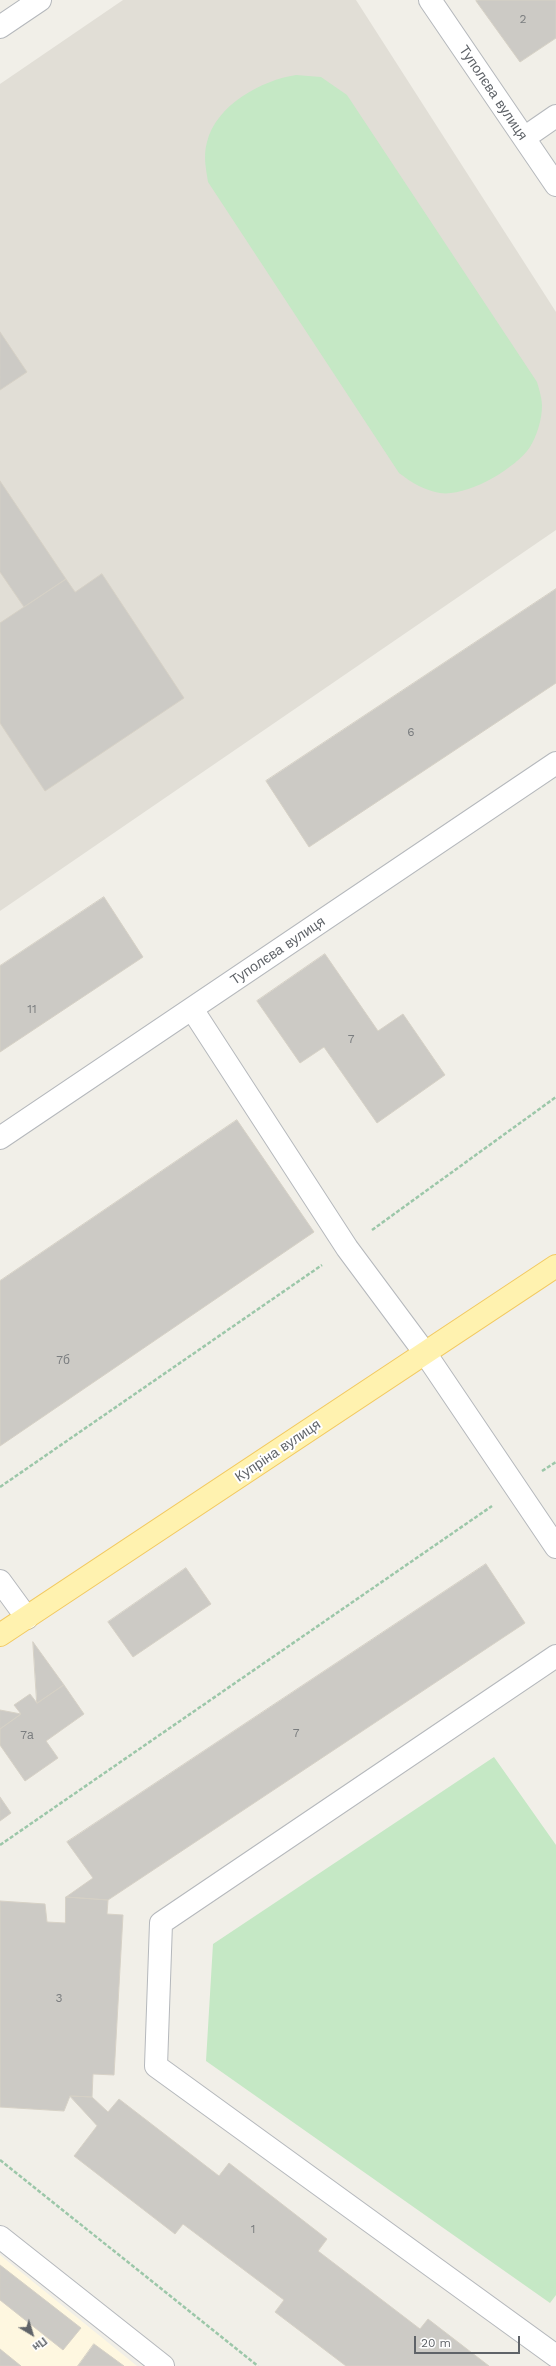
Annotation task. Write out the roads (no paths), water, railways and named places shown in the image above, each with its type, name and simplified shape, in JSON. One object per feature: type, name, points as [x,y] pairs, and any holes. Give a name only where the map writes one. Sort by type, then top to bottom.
[{"type":"main road","name":"Купріна вулиця","points":[[0,1635],[556,1266]]},
{"type":"street","points":[[0,27],[40,0]]},
{"type":"street","name":"Туполєва вулиця","points":[[430,0],[556,185]]},
{"type":"street","points":[[524,138],[556,116]]},
{"type":"street","name":"Туполєва вулиця","points":[[0,1138],[556,763]]},
{"type":"street","points":[[192,1009],[347,1248],[425,1353],[556,1547]]},
{"type":"street","points":[[0,1580],[27,1618]]},
{"type":"street","points":[[556,1656],[162,1922],[156,2066],[556,2356]]},
{"type":"street","points":[[0,2237],[164,2366]]}]
